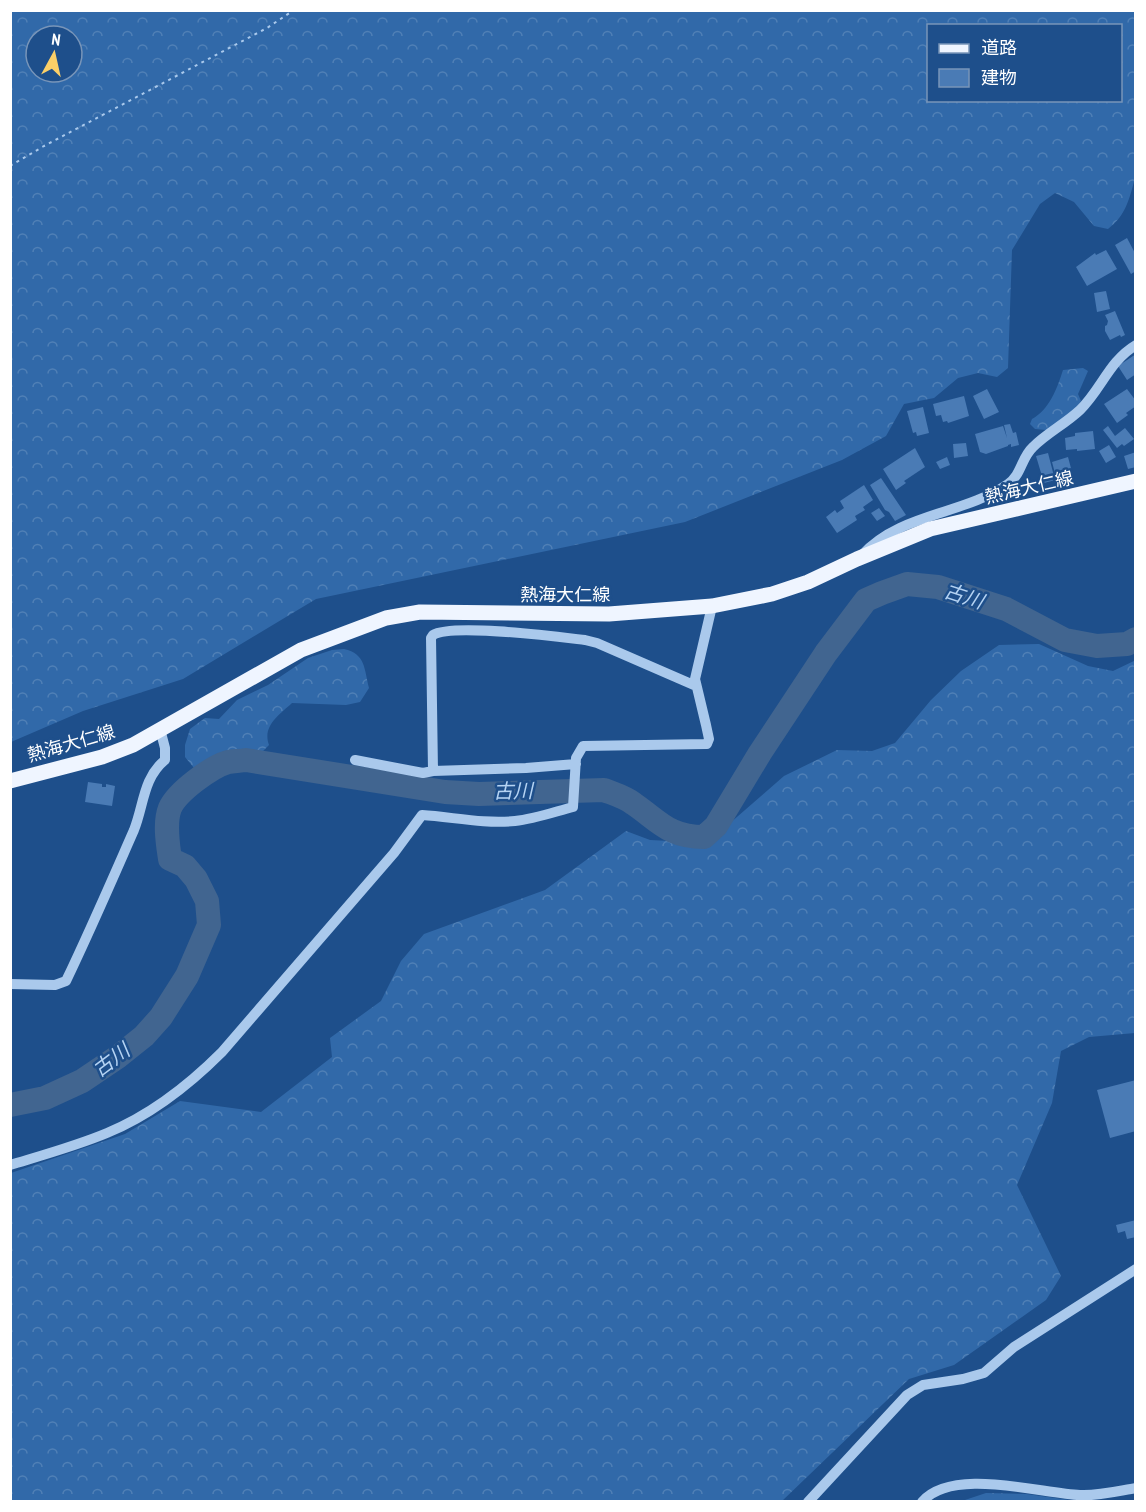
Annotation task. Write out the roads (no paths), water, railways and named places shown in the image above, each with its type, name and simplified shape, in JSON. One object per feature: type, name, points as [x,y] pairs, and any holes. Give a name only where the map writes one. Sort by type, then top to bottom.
[{"type":"main road","name":"熱海大仁線","points":[[10,781],[102,758],[133,745],[301,650],[386,618],[420,612],[609,614],[712,606],[772,594],[808,582],[930,529],[1136,481]]},
{"type":"street","points":[[857,559],[868,547],[886,534],[986,496],[1010,483],[1018,475],[1032,447],[1081,409],[1117,359],[1136,345]]},
{"type":"street","points":[[10,1165],[108,1133],[147,1113],[201,1073],[222,1052],[393,853],[422,815],[464,820],[515,821],[573,807],[576,758],[583,746],[707,744],[709,739],[696,686],[696,670],[712,606]]},
{"type":"street","points":[[433,771],[431,638],[436,632],[488,631],[585,640],[597,643],[696,686]]},
{"type":"street","points":[[10,984],[56,985],[66,981],[135,828],[155,768],[165,760],[165,748],[160,729]]},
{"type":"street","points":[[355,760],[423,773],[576,768]]},
{"type":"street","points":[[808,1502],[907,1395],[923,1385],[963,1379],[984,1373],[1014,1347],[1136,1269]]},
{"type":"street","points":[[922,1502],[930,1493],[951,1486],[991,1483],[1081,1495],[1136,1488]]},
{"type":"waterway","name":"古川","points":[[10,1105],[45,1098],[82,1081],[144,1036],[161,1017],[187,976],[209,925],[207,901],[196,879],[185,866],[170,859],[167,834],[168,814],[174,802],[187,788],[204,775],[228,762],[246,760],[445,792],[479,794],[604,790],[631,802],[673,831],[704,837],[716,826],[760,753],[826,653],[866,600],[907,584],[938,587],[1006,609],[1065,640],[1097,646],[1127,644],[1136,639]]}]
